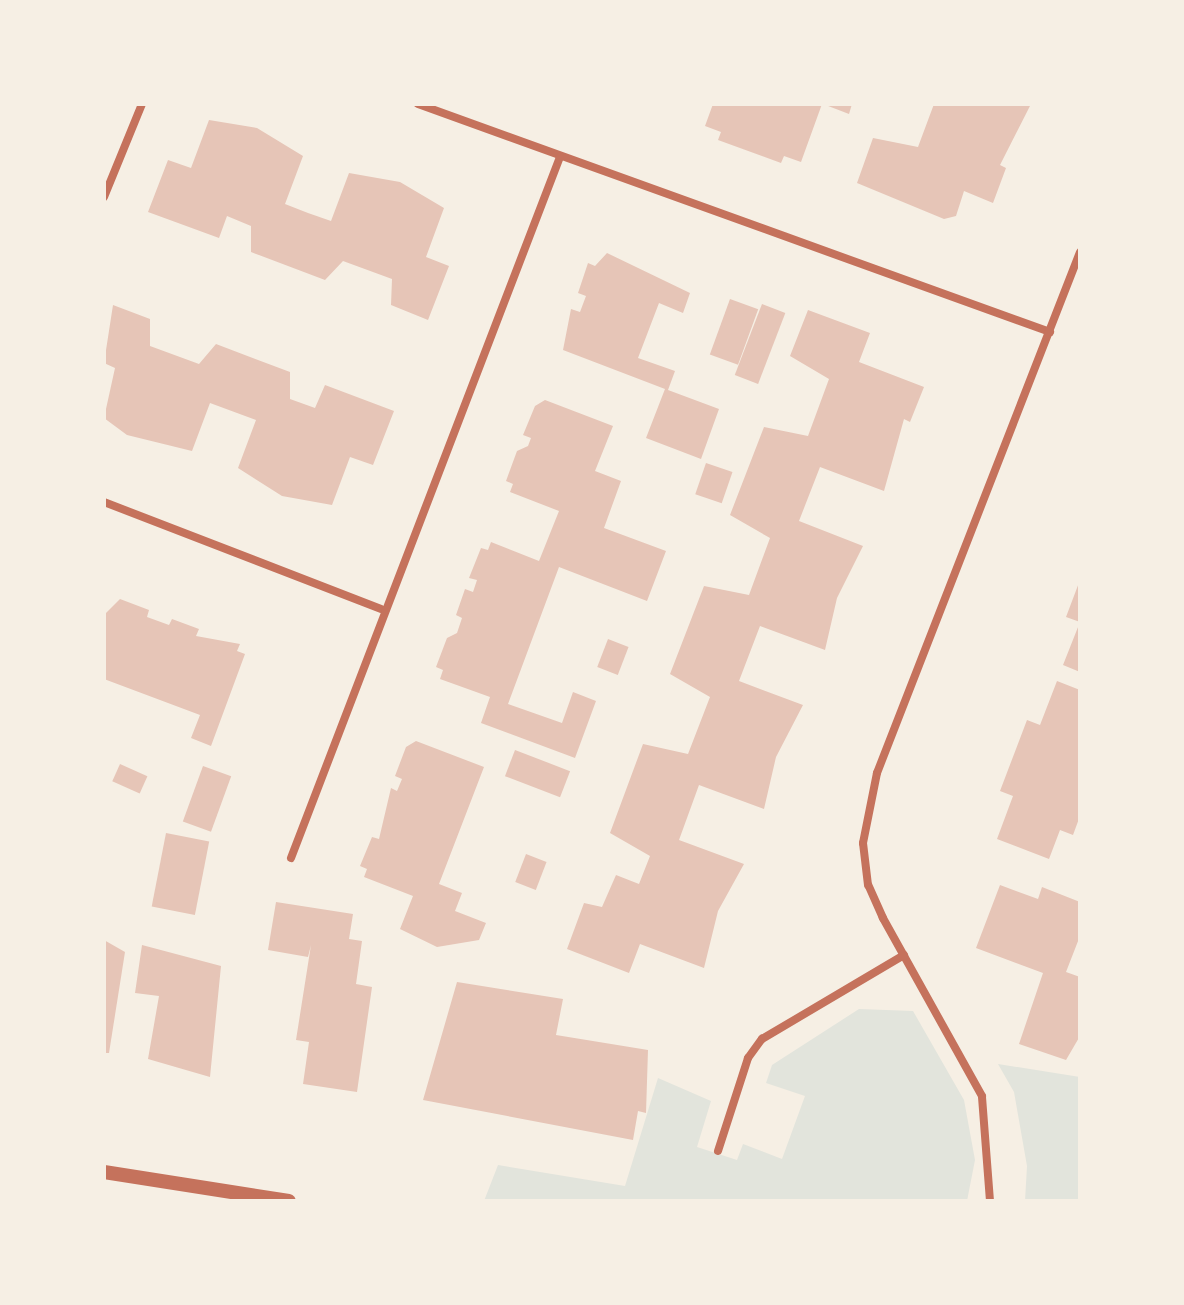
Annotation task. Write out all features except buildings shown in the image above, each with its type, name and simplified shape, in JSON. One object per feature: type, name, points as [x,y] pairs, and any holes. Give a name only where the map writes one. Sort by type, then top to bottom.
[{"type":"street","points":[[104,197],[142,104]]},
{"type":"street","points":[[418,104],[1050,332]]},
{"type":"street","points":[[291,858],[381,609],[560,157]]},
{"type":"street","points":[[990,1201],[982,1096],[868,885],[868,802],[1080,252]]},
{"type":"street","points":[[104,502],[381,609]]},
{"type":"street","points":[[718,1151],[748,1058],[762,1039],[904,955]]},
{"type":"street","points":[[104,1172],[289,1201]]},
{"type":"shaded area","points":[[859,1009],[913,1011],[964,1100],[975,1160],[967,1201],[484,1201],[498,1165],[625,1186],[658,1078],[711,1101],[697,1147],[737,1160],[743,1144],[782,1159],[805,1096],[766,1083],[772,1065]]},
{"type":"shaded area","points":[[998,1064],[1080,1077],[1080,1201],[1025,1201],[1027,1166],[1014,1092]]}]
